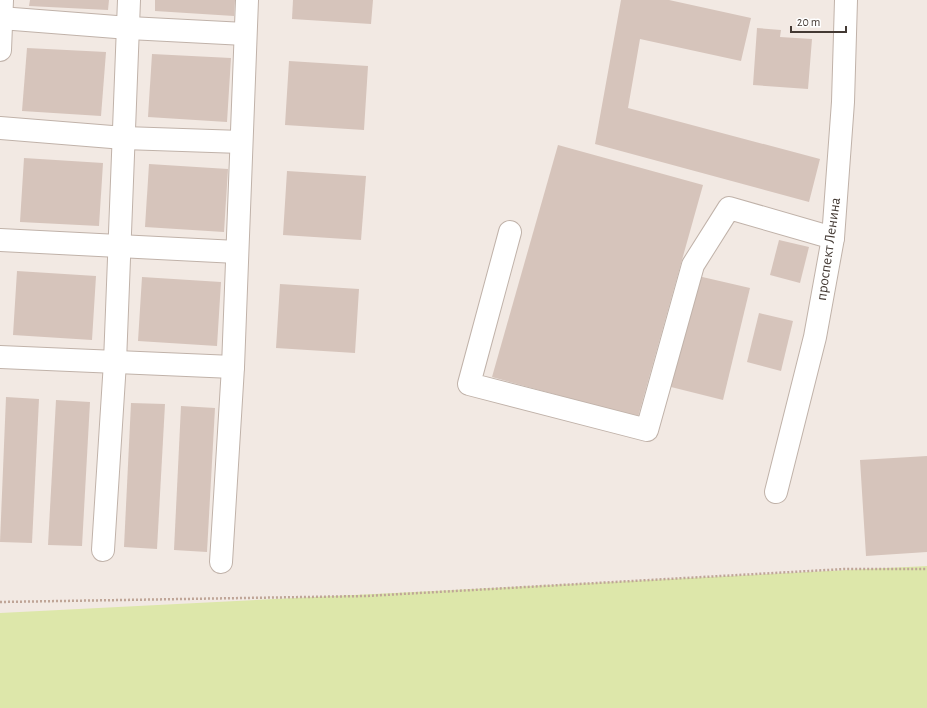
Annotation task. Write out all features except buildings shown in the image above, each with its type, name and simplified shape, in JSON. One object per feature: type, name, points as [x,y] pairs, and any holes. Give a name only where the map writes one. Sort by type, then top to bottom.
[{"type":"street","points":[[102,550],[115,362],[129,0]]},
{"type":"street","points":[[221,562],[233,366],[246,0]]},
{"type":"street","name":"проспект Ленина","points":[[776,492],[815,337],[833,238],[843,102],[846,0]]},
{"type":"street","points":[[0,50],[1,12],[129,28],[245,34]]},
{"type":"street","points":[[0,128],[124,138],[241,142]]},
{"type":"street","points":[[510,232],[469,384],[647,430],[693,265],[729,208],[833,238]]},
{"type":"street","points":[[0,240],[237,252]]},
{"type":"street","points":[[0,357],[233,366]]},
{"type":"path","points":[[0,602],[366,596],[845,569],[927,569]]},
{"type":"green space","points":[[927,566],[927,708],[0,708],[0,613]]}]
